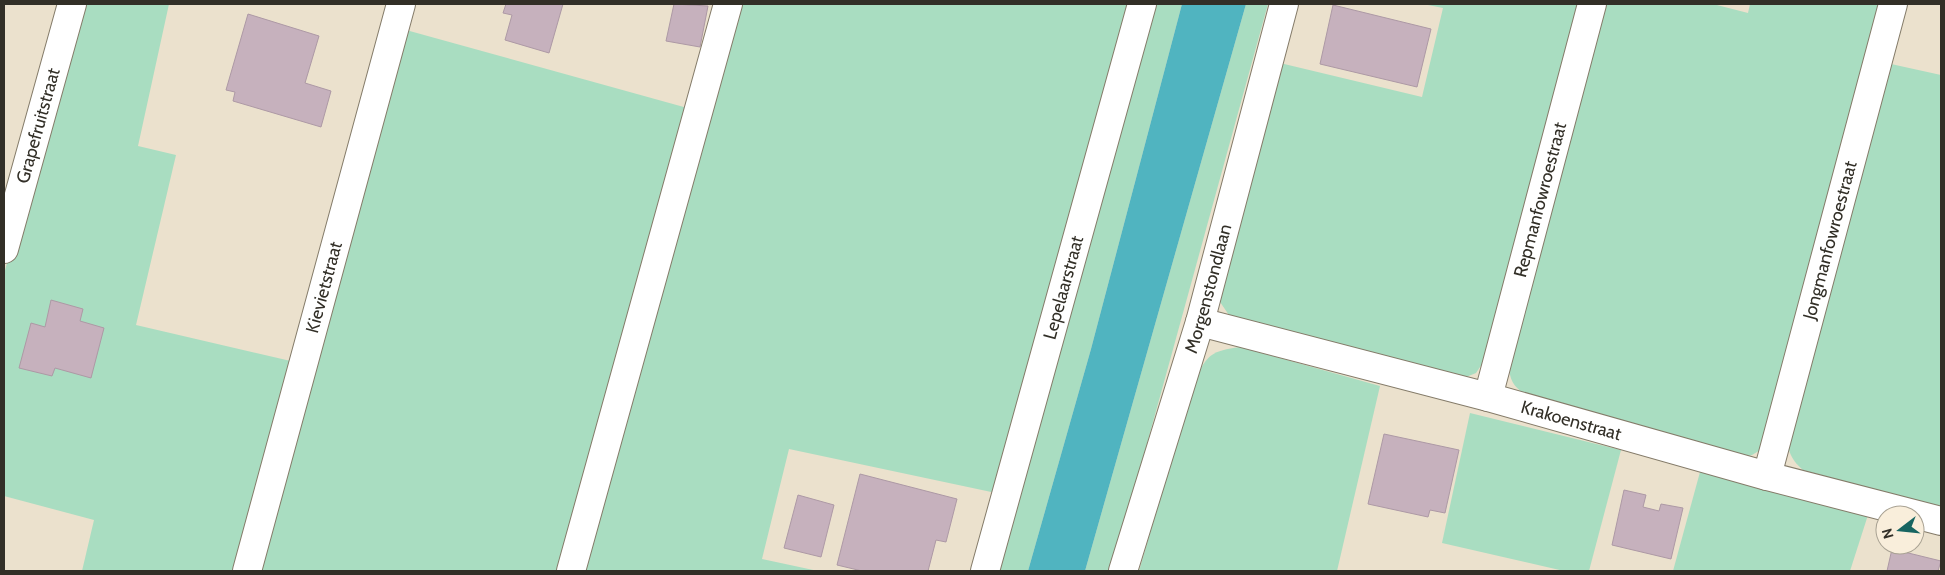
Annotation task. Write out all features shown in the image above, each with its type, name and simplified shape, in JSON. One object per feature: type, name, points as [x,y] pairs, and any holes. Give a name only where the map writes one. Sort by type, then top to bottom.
[{"type":"street","name":"Grapefruitstraat","points":[[4,249],[72,4]]},
{"type":"street","name":"Kievietstraat","points":[[247,571],[401,4]]},
{"type":"street","points":[[571,571],[728,4]]},
{"type":"street","name":"Lepelaarstraat","points":[[985,571],[1142,4]]},
{"type":"street","name":"Morgenstondlaan","points":[[1123,571],[1200,322],[1284,4]]},
{"type":"street","name":"Repmanfowroestraat","points":[[1488,397],[1592,4]]},
{"type":"street","name":"Jongmanfowroestraat","points":[[1766,476],[1893,4]]},
{"type":"street","name":"Krakoenstraat","points":[[1200,322],[1488,397],[1766,476],[1941,521]]},
{"type":"green space","points":[[79,4],[169,4],[138,146],[176,155],[136,325],[295,362],[236,571],[82,571],[94,520],[4,496],[4,274]]},
{"type":"green space","points":[[738,4],[1134,4],[996,493],[789,449],[762,559],[818,571],[583,571]]},
{"type":"green space","points":[[1152,4],[1182,4],[1091,349],[1028,571],[996,571]]},
{"type":"green space","points":[[1246,4],[1268,4],[1112,571],[1085,571]]},
{"type":"green space","points":[[1423,4],[1580,4],[1484,361],[1476,373],[1461,379],[1233,321],[1218,299],[1280,63],[1422,97],[1443,8]]},
{"type":"green space","points":[[1606,4],[1713,4],[1748,13],[1750,4],[1879,4],[1762,449],[1752,455],[1740,458],[1530,397],[1518,389],[1511,379],[1509,367],[1510,352]]},
{"type":"green space","points":[[406,30],[691,109],[561,571],[258,571]]},
{"type":"green space","points":[[1891,64],[1941,75],[1941,508],[1803,470],[1792,457],[1788,442],[1787,430]]},
{"type":"green space","points":[[1240,347],[1380,386],[1337,571],[1139,571],[1195,380],[1203,364],[1212,355],[1223,350]]},
{"type":"green space","points":[[1470,413],[1621,450],[1589,571],[1564,571],[1442,543]]},
{"type":"green space","points":[[1700,472],[1868,515],[1850,571],[1673,571]]},
{"type":"water","points":[[1182,4],[1246,4],[1085,571],[1028,571],[1091,349]]},
{"type":"building","points":[[506,4],[563,4],[549,53],[505,40],[512,15],[503,13]]},
{"type":"building","points":[[674,4],[708,6],[700,47],[666,41]]},
{"type":"building","points":[[1333,5],[1431,29],[1417,87],[1320,64]]},
{"type":"building","points":[[248,14],[319,36],[305,83],[331,91],[321,127],[233,101],[235,92],[226,90]]},
{"type":"building","points":[[51,300],[83,309],[80,321],[104,328],[91,378],[55,368],[52,376],[19,368],[31,323],[45,327]]},
{"type":"building","points":[[1384,434],[1459,450],[1445,513],[1430,510],[1428,517],[1368,504]]},
{"type":"building","points":[[860,474],[957,499],[946,542],[936,540],[928,571],[862,571],[837,565]]},
{"type":"building","points":[[1624,490],[1646,495],[1643,507],[1659,511],[1661,504],[1683,508],[1671,559],[1612,545]]},
{"type":"building","points":[[798,495],[834,505],[821,557],[784,548]]},
{"type":"building","points":[[1891,555],[1916,555],[1941,561],[1938,571],[1887,571]]}]
